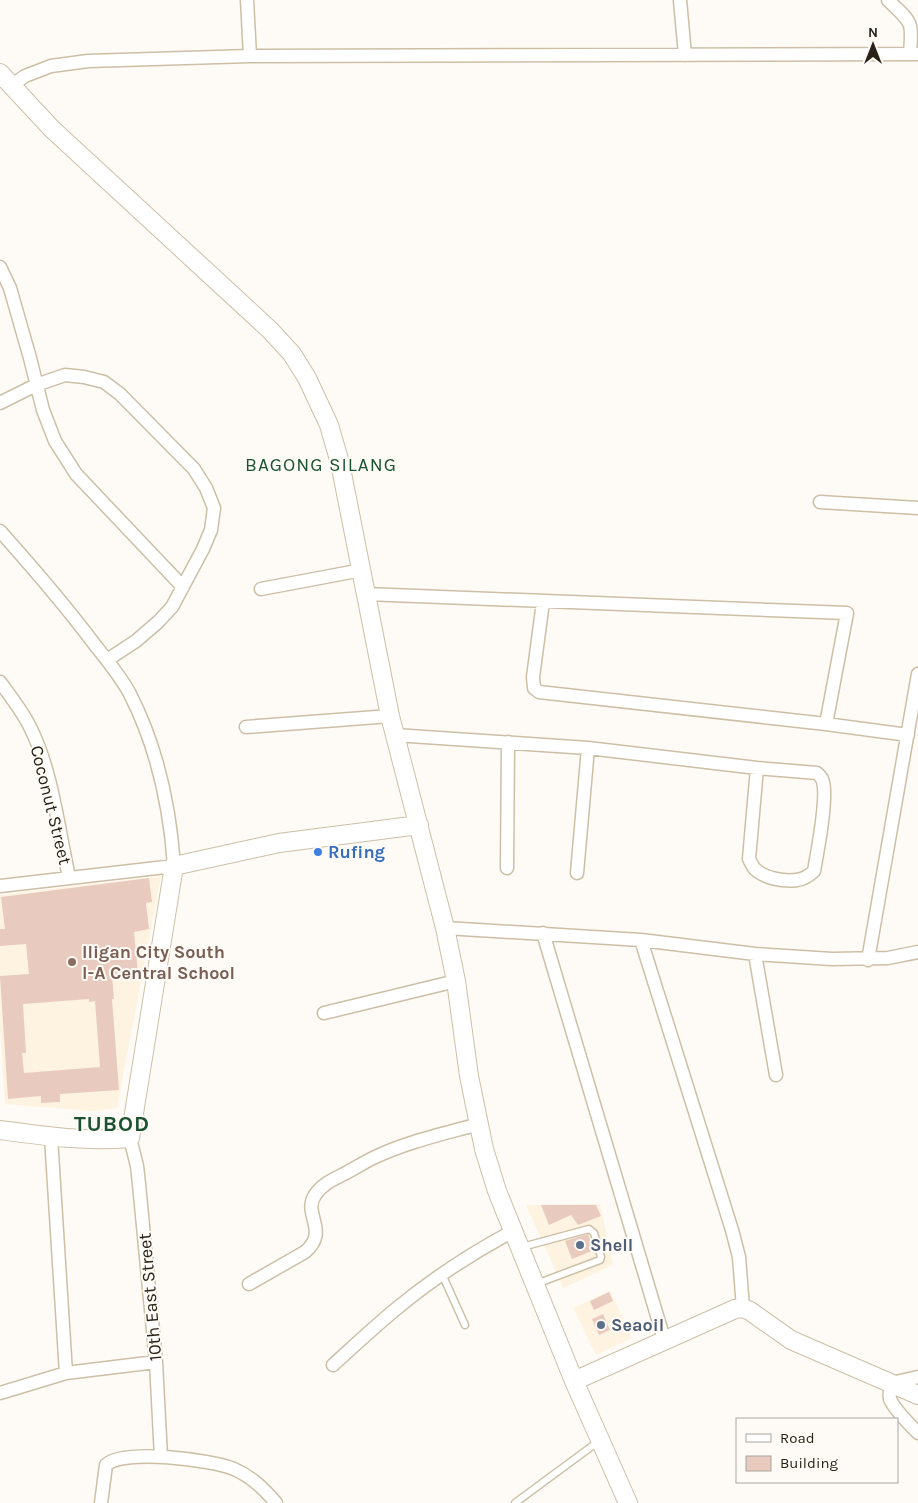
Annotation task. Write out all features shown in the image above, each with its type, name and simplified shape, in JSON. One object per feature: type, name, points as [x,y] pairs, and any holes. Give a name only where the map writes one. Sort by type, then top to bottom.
[{"type":"main road","points":[[5,80],[52,129],[258,318],[292,354],[307,378],[329,425],[348,493],[390,716],[445,928],[456,980],[479,1124],[497,1191],[574,1380],[628,1503]]},
{"type":"main road","points":[[0,1130],[50,1137],[103,1140],[130,1138],[174,866],[280,843],[419,825]]},
{"type":"main road","points":[[574,1380],[664,1339],[735,1309],[743,1308],[791,1340],[918,1395]]},
{"type":"street","points":[[247,0],[250,56]]},
{"type":"street","points":[[680,0],[685,55]]},
{"type":"street","points":[[5,80],[25,76],[51,66],[88,61],[250,56],[914,54],[910,24],[906,17],[888,0]]},
{"type":"street","points":[[0,267],[5,290],[30,358],[43,410],[55,441],[76,474],[183,587]]},
{"type":"street","points":[[0,403],[36,385],[65,375],[104,382],[120,394],[194,469],[206,488],[214,508],[212,530],[172,607],[136,641],[107,660]]},
{"type":"street","points":[[820,502],[918,508]]},
{"type":"street","points":[[0,531],[65,604],[129,692],[144,723],[166,803],[172,834],[174,866],[0,886]]},
{"type":"street","points":[[261,589],[362,570]]},
{"type":"street","points":[[366,594],[847,613],[826,724]]},
{"type":"street","points":[[543,602],[533,677],[536,691],[555,695],[826,724],[908,735]]},
{"type":"street","points":[[868,960],[918,674]]},
{"type":"street","name":"Coconut Street","points":[[0,682],[18,706],[32,730],[41,755],[49,781],[69,877]]},
{"type":"street","points":[[246,728],[390,716]]},
{"type":"street","points":[[395,735],[588,748],[757,768],[817,773],[822,779],[824,806],[814,871],[808,877],[796,880],[781,879],[762,874],[753,868],[749,858],[757,768]]},
{"type":"street","points":[[507,868],[508,742]]},
{"type":"street","points":[[577,873],[588,748]]},
{"type":"street","points":[[445,928],[641,940],[755,954],[868,960],[918,952]]},
{"type":"street","points":[[543,933],[664,1339]]},
{"type":"street","points":[[641,940],[732,1230],[739,1257],[743,1308]]},
{"type":"street","points":[[755,954],[776,1075]]},
{"type":"street","points":[[324,1013],[456,980]]},
{"type":"street","points":[[249,1284],[306,1252],[312,1246],[317,1233],[312,1212],[312,1199],[323,1186],[380,1155],[410,1144],[479,1124]]},
{"type":"street","points":[[50,1137],[66,1373]]},
{"type":"street","name":"10th East Street","points":[[130,1138],[139,1184],[156,1362],[161,1457]]},
{"type":"street","points":[[333,1365],[396,1309],[442,1274],[483,1247],[513,1231]]},
{"type":"street","points":[[0,1393],[66,1373],[156,1362]]},
{"type":"street","points":[[918,1377],[891,1383],[890,1398],[899,1412],[918,1433]]},
{"type":"street","points":[[101,1503],[106,1465],[126,1457],[161,1457],[213,1463],[232,1468],[258,1484],[276,1503]]},
{"type":"lane","points":[[520,1248],[589,1229],[594,1233],[601,1257],[600,1260],[536,1285]]},
{"type":"lane","points":[[442,1274],[465,1326]]},
{"type":"lane","points":[[515,1503],[600,1440]]},
{"type":"shaded area","name":"Iligan City South I-A Central School","points":[[161,876],[117,1108],[92,1111],[5,1104],[0,1030],[0,895]]},
{"type":"shaded area","points":[[600,1204],[613,1265],[563,1288],[526,1205]]},
{"type":"shaded area","points":[[610,1291],[632,1338],[596,1355],[573,1308]]},
{"type":"building","name":"Iligan City South I-A Central School","points":[[149,878],[152,902],[146,903],[149,929],[134,932],[138,973],[112,976],[119,1090],[60,1094],[60,1102],[41,1103],[41,1096],[8,1099],[0,976],[29,974],[26,944],[0,946],[0,929],[5,929],[1,897]],"holes":[[[89,999],[89,1002],[95,1001],[100,1067],[24,1073],[22,1053],[26,1053],[23,1004]]]},
{"type":"building","points":[[541,1205],[596,1205],[601,1216],[578,1225],[571,1215],[549,1225]]},
{"type":"building","name":"Shell","points":[[588,1234],[594,1250],[572,1259],[565,1241]]},
{"type":"building","points":[[609,1292],[613,1301],[594,1310],[590,1301]]},
{"type":"building","name":"Seaoil","points":[[603,1314],[610,1330],[599,1335],[592,1319]]},
{"type":"place","name":"Rufing","points":[[318,852]]},
{"type":"place","name":"Iligan City South I-A Central School","points":[[72,962]]},
{"type":"place","name":"Shell","points":[[580,1245]]},
{"type":"place","name":"Seaoil","points":[[601,1325]]},
{"type":"district","name":"BAGONG SILANG","points":[[321,465]]},
{"type":"district","name":"TUBOD","points":[[112,1124]]}]
